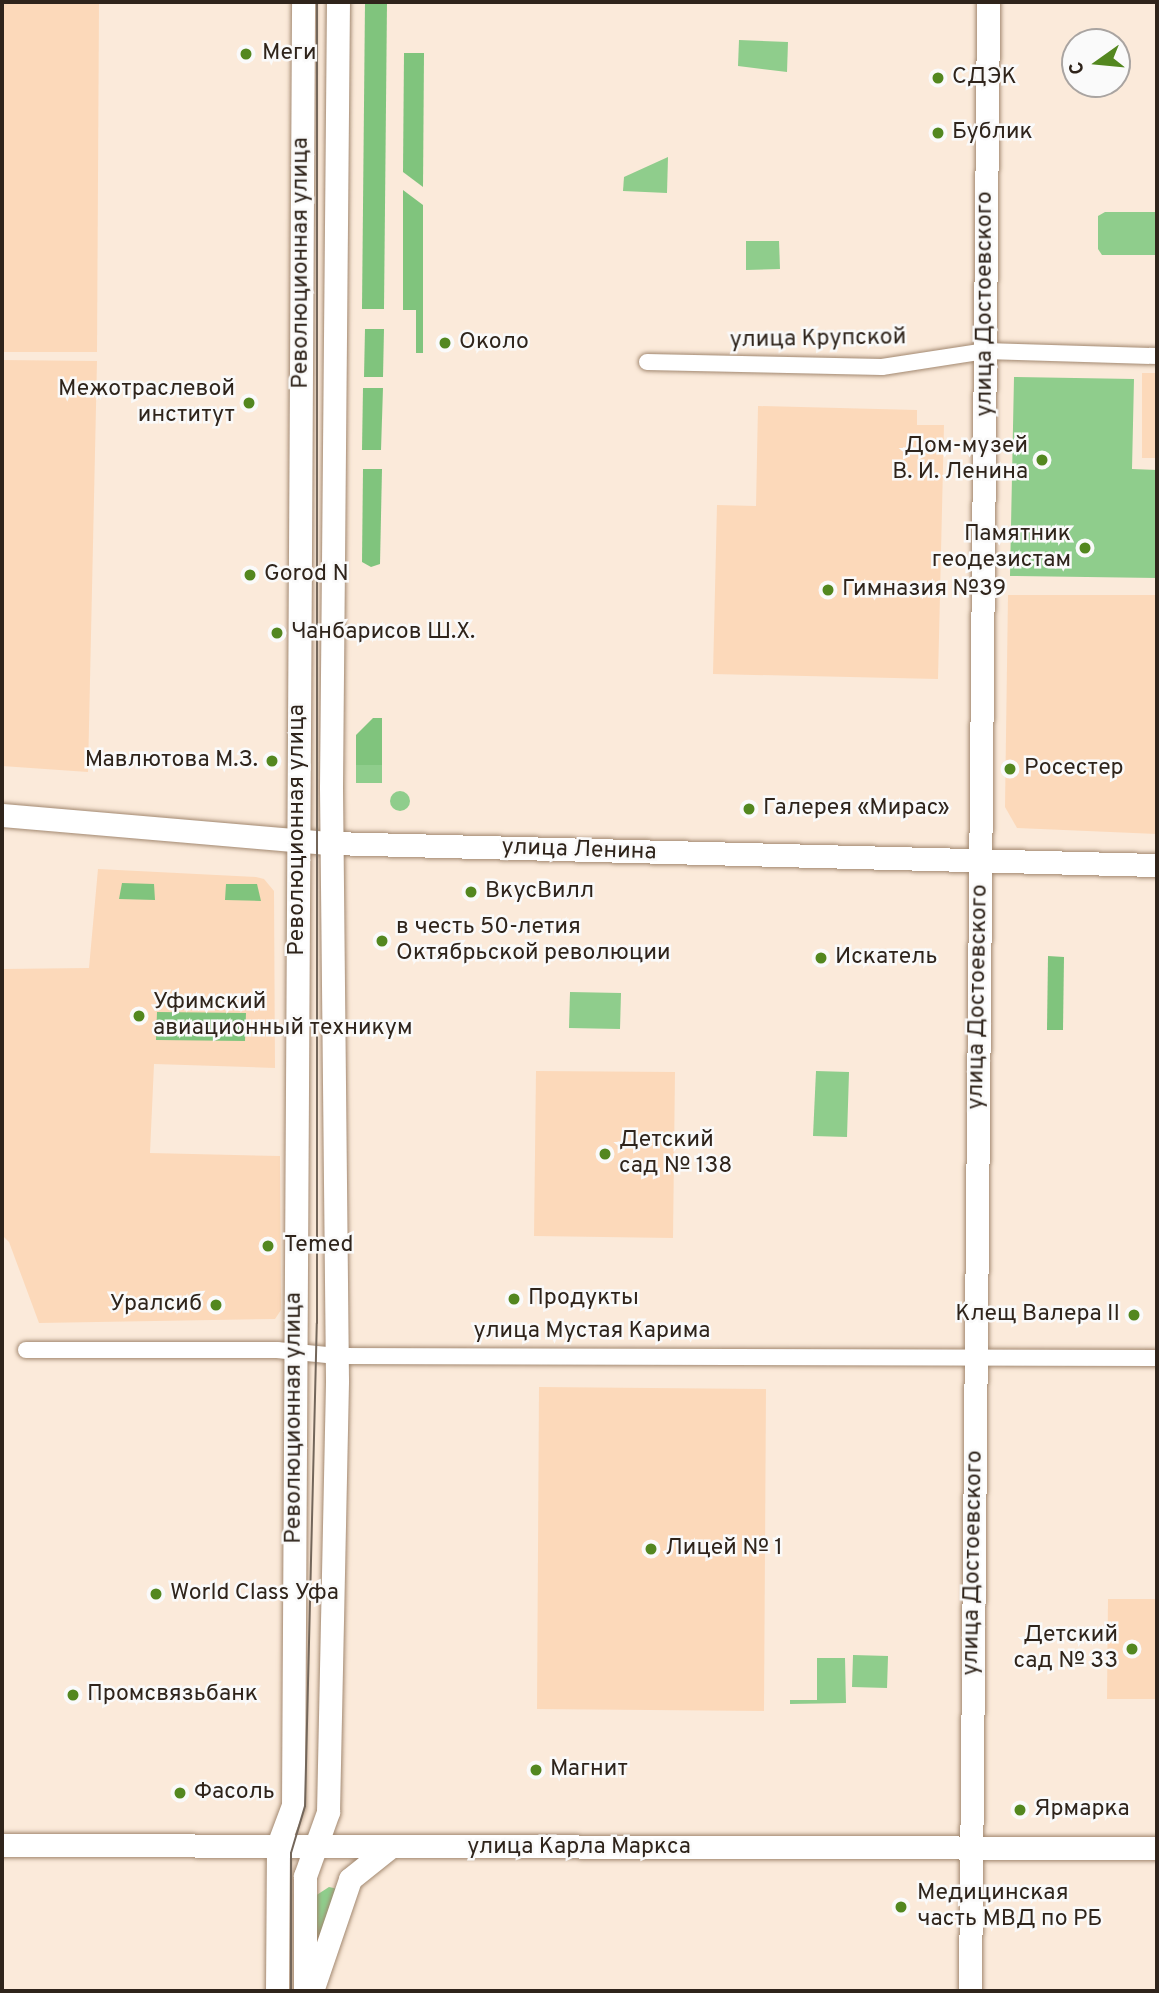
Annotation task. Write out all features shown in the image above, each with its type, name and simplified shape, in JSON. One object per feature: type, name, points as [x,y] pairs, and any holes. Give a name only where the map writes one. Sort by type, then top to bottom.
[{"type":"street","name":"Революционная улица","points":[[277,1991],[278,1845],[293,1805],[303,2]]},
{"type":"street","points":[[305,1991],[305,1876],[328,1812],[337,1356],[331,843],[338,2]]},
{"type":"street","name":"улица Достоевского","points":[[970,1991],[988,2]]},
{"type":"street","name":"улица Крупской","points":[[647,362],[882,367],[985,351],[1157,356]]},
{"type":"street","name":"улица Ленина","points":[[2,815],[331,843],[981,863],[1157,864]]},
{"type":"street","name":"улица Мустая Карима","points":[[26,1350],[295,1352],[337,1356],[1157,1358]]},
{"type":"street","name":"улица Карла Маркса","points":[[2,1845],[278,1845],[313,1849],[971,1846],[1157,1848]]},
{"type":"street","points":[[312,1991],[350,1879],[389,1848]]},
{"type":"shaded area","points":[[2,2],[99,2],[97,352],[2,352]]},
{"type":"shaded area","points":[[2,360],[97,361],[88,772],[2,766]]},
{"type":"shaded area","points":[[1142,373],[1157,373],[1157,458],[1142,458]]},
{"type":"shaded area","name":"Гимназия №39","points":[[758,406],[917,410],[917,425],[944,425],[938,679],[713,674],[717,505],[756,506]]},
{"type":"shaded area","points":[[1008,595],[1157,595],[1157,834],[1017,828],[1005,807]]},
{"type":"shaded area","name":"Уфимский авиационный техникум","points":[[98,869],[256,877],[264,879],[274,891],[275,1068],[154,1064],[150,1153],[280,1156],[281,1310],[275,1319],[39,1323],[9,1242],[2,1235],[2,969],[89,968]]},
{"type":"shaded area","name":"Детский сад № 138","points":[[536,1071],[675,1072],[673,1238],[534,1236]]},
{"type":"shaded area","name":"Лицей № 1","points":[[539,1387],[766,1389],[764,1711],[537,1709]]},
{"type":"shaded area","name":"Детский сад № 33","points":[[1108,1599],[1157,1599],[1157,1699],[1107,1699]]},
{"type":"green space","points":[[365,2],[387,2],[384,309],[362,309]]},
{"type":"green space","points":[[739,40],[788,42],[787,72],[738,66]]},
{"type":"green space","points":[[404,53],[424,53],[423,187],[403,172]]},
{"type":"green space","points":[[668,157],[667,193],[623,191],[624,177]]},
{"type":"green space","points":[[403,190],[423,205],[423,353],[416,353],[416,310],[403,310]]},
{"type":"green space","points":[[1105,212],[1157,212],[1157,255],[1102,255],[1098,249],[1098,216]]},
{"type":"green space","points":[[746,241],[779,241],[780,269],[746,270]]},
{"type":"green space","points":[[365,329],[384,329],[383,377],[364,377]]},
{"type":"green space","points":[[1014,377],[1134,379],[1132,469],[1157,470],[1157,578],[1010,576]]},
{"type":"green space","points":[[363,388],[383,388],[381,450],[362,450]]},
{"type":"green space","points":[[363,469],[382,469],[380,564],[371,567],[362,562]]},
{"type":"green space","points":[[373,718],[382,718],[382,765],[356,765],[356,735]]},
{"type":"green space","points":[[356,765],[382,765],[382,783],[356,783]]},
{"type":"green space","points":[[400,791],[407,794],[410,801],[407,808],[400,811],[393,808],[390,801],[393,794]]},
{"type":"green space","points":[[122,883],[154,884],[155,900],[119,899]]},
{"type":"green space","points":[[226,884],[257,884],[261,901],[225,900]]},
{"type":"green space","points":[[1048,956],[1064,957],[1063,1030],[1047,1030]]},
{"type":"green space","points":[[570,992],[621,993],[620,1029],[569,1028]]},
{"type":"green space","points":[[157,1012],[246,1013],[245,1041],[156,1040]]},
{"type":"green space","points":[[816,1071],[849,1072],[847,1137],[813,1136]]},
{"type":"green space","points":[[853,1655],[888,1656],[887,1688],[852,1687]]},
{"type":"green space","points":[[817,1658],[845,1658],[846,1703],[790,1704],[790,1700],[817,1700]]},
{"type":"green space","points":[[329,1887],[338,1889],[314,1952],[312,1898]]},
{"type":"tram line","points":[[291,1991],[291,1853],[305,1806],[317,1323],[317,2]]},
{"type":"place","name":"Меги","points":[[246,54]]},
{"type":"place","name":"СДЭК","points":[[938,78]]},
{"type":"place","name":"Бублик","points":[[938,133]]},
{"type":"place","name":"Около","points":[[445,343]]},
{"type":"place","name":"Межотраслевой институт","points":[[249,403]]},
{"type":"place","name":"Дом-музей В. И. Ленина","points":[[1042,460]]},
{"type":"place","name":"Памятник геодезистам","points":[[1085,548]]},
{"type":"place","name":"Gorod N","points":[[250,575]]},
{"type":"place","name":"Гимназия №39","points":[[828,590]]},
{"type":"place","name":"Чанбарисов Ш.Х.","points":[[277,633]]},
{"type":"place","name":"Мавлютова М.З.","points":[[272,761]]},
{"type":"place","name":"Росестер","points":[[1010,769]]},
{"type":"place","name":"Галерея «Мирас»","points":[[749,809]]},
{"type":"place","name":"ВкусВилл","points":[[471,892]]},
{"type":"place","name":"в честь 50-летия Октябрьской революции","points":[[382,941]]},
{"type":"place","name":"Искатель","points":[[821,958]]},
{"type":"place","name":"Уфимский авиационный техникум","points":[[139,1016]]},
{"type":"place","name":"Детский сад № 138","points":[[605,1154]]},
{"type":"place","name":"Temed","points":[[268,1246]]},
{"type":"place","name":"Продукты","points":[[514,1299]]},
{"type":"place","name":"Уралсиб","points":[[216,1305]]},
{"type":"place","name":"Клещ Валера II","points":[[1134,1315]]},
{"type":"place","name":"Лицей № 1","points":[[651,1549]]},
{"type":"place","name":"World Class Уфа","points":[[156,1594]]},
{"type":"place","name":"Детский сад № 33","points":[[1132,1649]]},
{"type":"place","name":"Промсвязьбанк","points":[[73,1695]]},
{"type":"place","name":"Магнит","points":[[536,1770]]},
{"type":"place","name":"Фасоль","points":[[180,1793]]},
{"type":"place","name":"Ярмарка","points":[[1020,1810]]},
{"type":"place","name":"Медицинская часть МВД по РБ","points":[[901,1907]]}]
